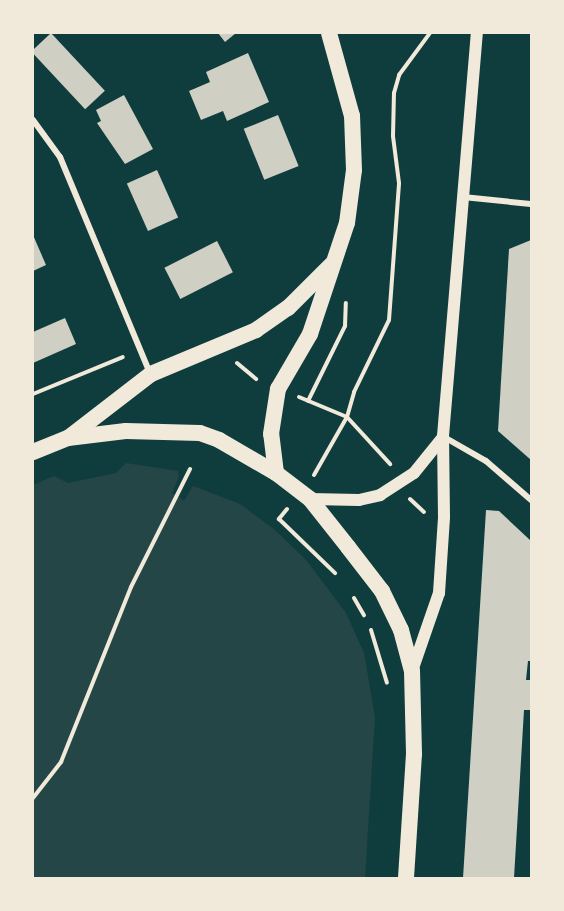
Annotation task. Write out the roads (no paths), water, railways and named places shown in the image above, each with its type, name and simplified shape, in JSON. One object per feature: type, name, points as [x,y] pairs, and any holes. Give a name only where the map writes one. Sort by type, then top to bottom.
[{"type":"highway","points":[[276,473],[271,434],[278,389],[310,334],[347,223],[354,170],[352,116],[329,33]]},
{"type":"highway","points":[[68,438],[151,374],[256,330],[288,308],[334,262]]},
{"type":"highway","points":[[33,452],[68,438],[126,431],[200,433],[241,451],[276,473],[305,496],[382,591],[401,630],[412,671],[414,754],[406,878]]},
{"type":"main road","points":[[412,671],[430,630],[439,592],[444,517],[443,436],[477,33]]},
{"type":"main road","points":[[305,496],[358,500],[380,495],[414,473],[443,436]]},
{"type":"street","points":[[33,120],[60,157],[151,374]]},
{"type":"street","points":[[462,197],[531,204]]},
{"type":"street","points":[[443,436],[486,461],[531,500]]}]
